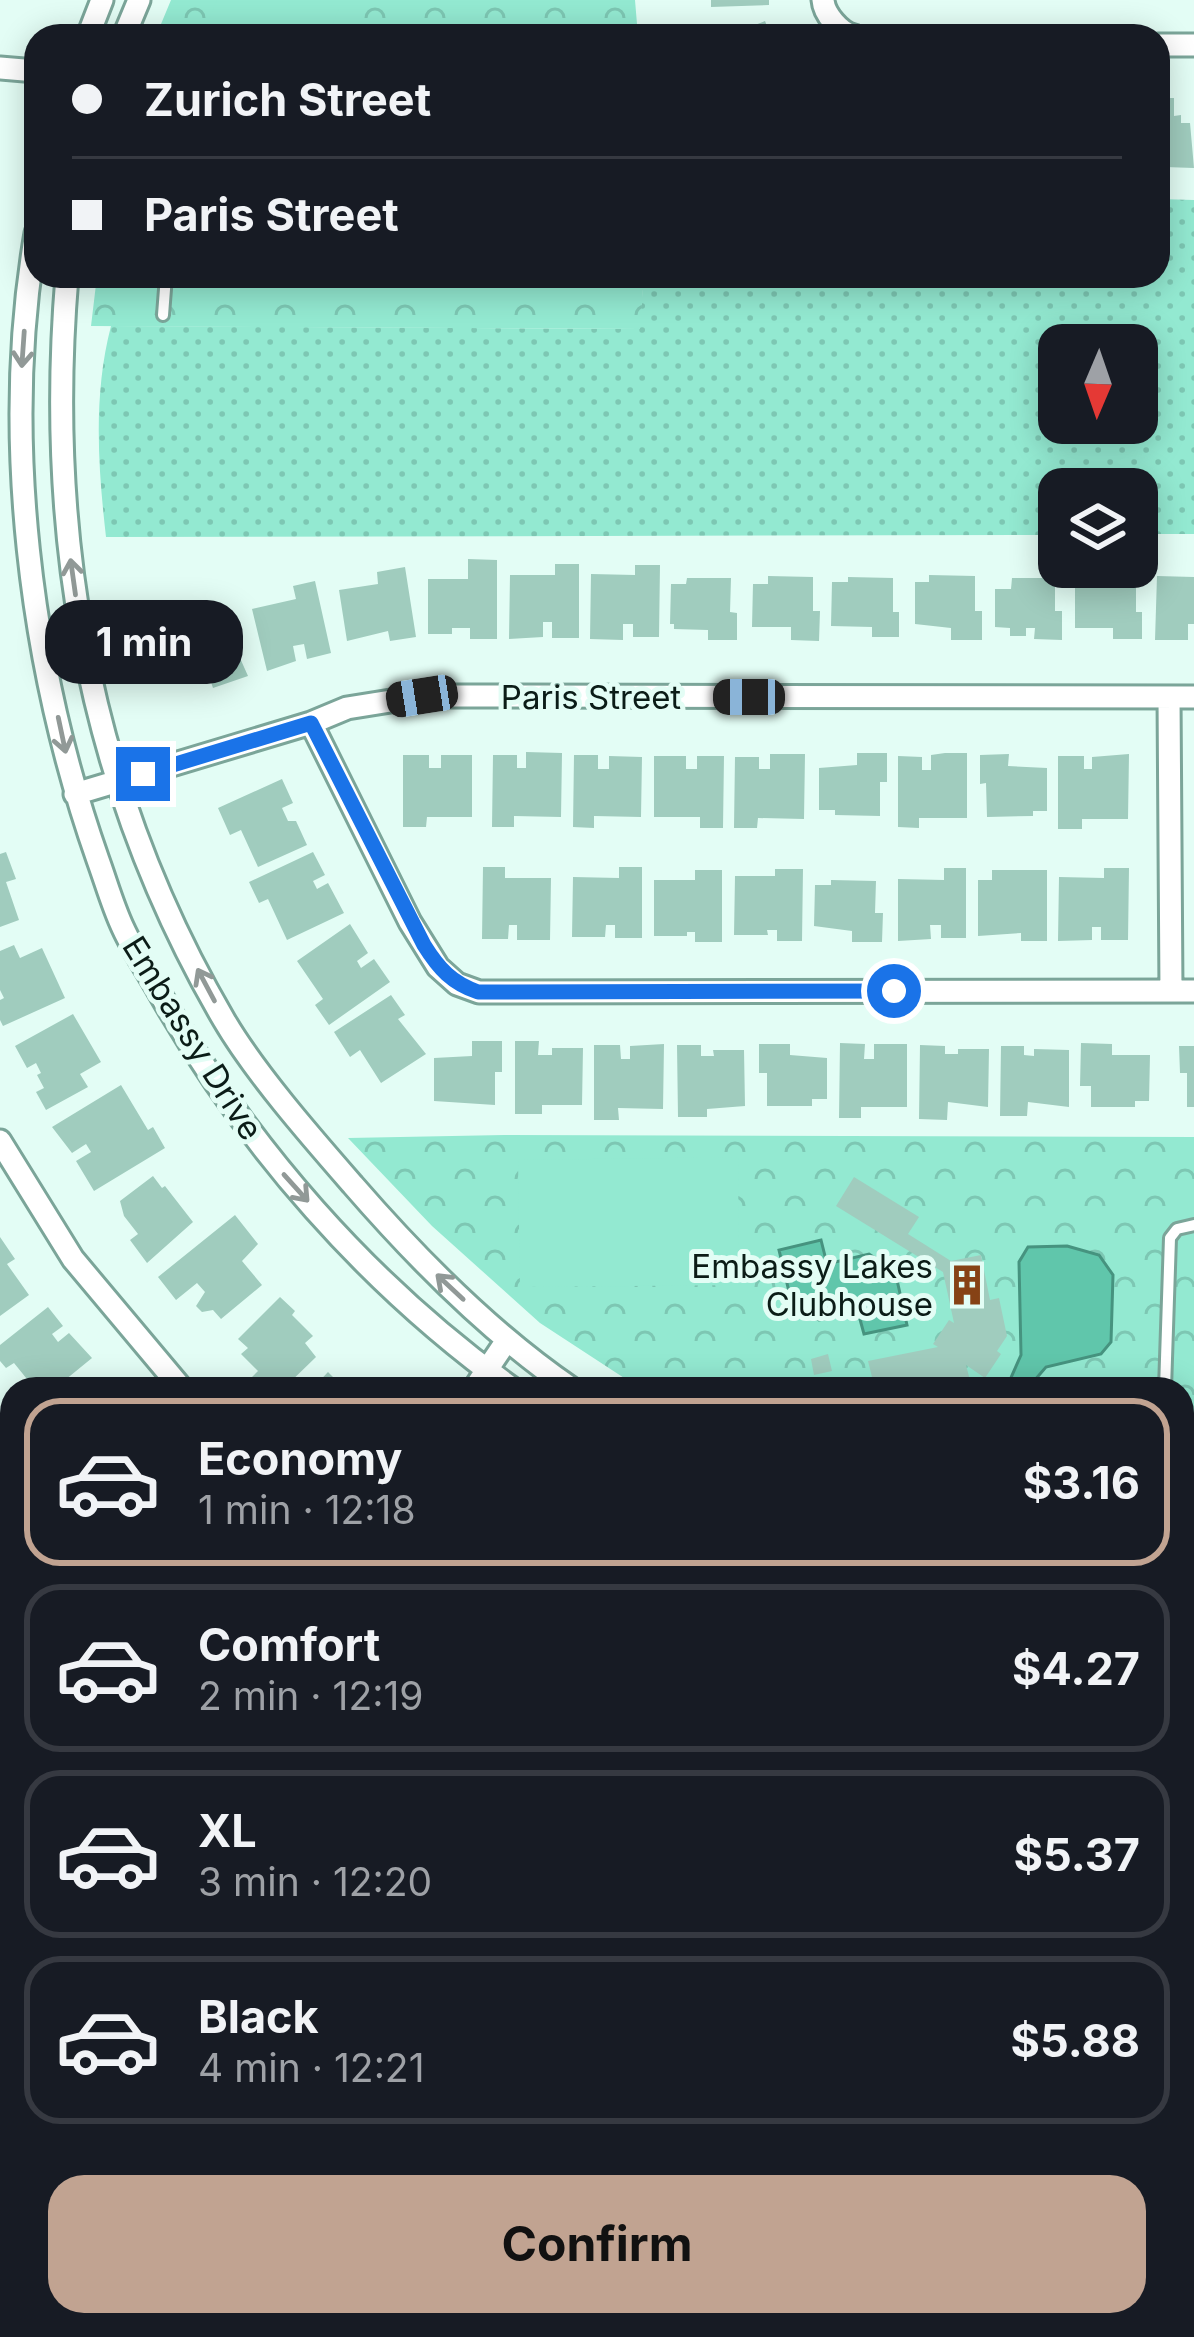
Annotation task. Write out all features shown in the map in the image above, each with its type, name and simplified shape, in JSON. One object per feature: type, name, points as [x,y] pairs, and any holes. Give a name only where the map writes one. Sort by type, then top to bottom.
[{"type":"street","name":"Embassy Drive","points":[[30,288],[21,374],[26,526],[48,672],[75,794],[123,929],[185,1038],[272,1161],[375,1275],[477,1377]]},
{"type":"street","name":"Embassy Drive","points":[[67,288],[61,381],[63,508],[85,666],[118,781],[183,940],[226,1023],[321,1148],[402,1242],[507,1340],[556,1377]]},
{"type":"street","name":"Paris Street","points":[[75,794],[347,708],[422,696],[1194,697]]},
{"type":"street","points":[[311,723],[410,922],[438,967],[457,984],[478,992],[1182,990],[1169,697]]},
{"type":"street","points":[[0,1141],[74,1259],[172,1377]]},
{"type":"street","points":[[482,1377],[507,1340]]},
{"type":"lane","points":[[163,315],[165,288]]},
{"type":"lane","points":[[1166,1377],[1170,1238],[1178,1229],[1194,1225]]},
{"type":"green space","points":[[171,0],[635,0],[637,24],[161,24]]},
{"type":"green space","points":[[217,0],[318,0],[339,8],[333,24],[207,24]]},
{"type":"green space","points":[[1170,199],[1194,200],[1194,534],[1158,534],[1158,468],[1038,468],[1038,535],[106,537],[99,431],[101,378],[111,326],[639,329],[643,288],[1170,288]]},
{"type":"green space","points":[[96,288],[643,288],[640,329],[91,326]]},
{"type":"green space","points":[[1194,1137],[1194,1377],[623,1377],[540,1323],[432,1226],[348,1138]]},
{"type":"green space","points":[[738,1157],[739,1285],[520,1287],[518,1160]]},
{"type":"shaded area","points":[[821,1240],[827,1264],[869,1254],[895,1271],[907,1325],[864,1334],[858,1312],[819,1320],[792,1304],[779,1250]]},
{"type":"shaded area","points":[[1067,1246],[1099,1255],[1113,1275],[1111,1342],[1101,1354],[1046,1367],[1037,1377],[1011,1377],[1021,1355],[1019,1262],[1028,1247]]},
{"type":"building","points":[[711,0],[769,0],[769,5],[711,7]]},
{"type":"building","points":[[1170,98],[1174,98],[1174,116],[1181,115],[1181,123],[1190,123],[1194,168],[1170,167]]},
{"type":"building","points":[[468,559],[497,560],[497,639],[470,639],[470,628],[428,634],[428,579],[468,579]]},
{"type":"building","points":[[555,564],[579,564],[579,638],[552,638],[552,622],[543,622],[543,637],[509,639],[510,575],[555,575]]},
{"type":"building","points":[[635,565],[660,565],[659,637],[633,637],[633,624],[623,624],[623,640],[590,639],[591,574],[635,575]]},
{"type":"building","points":[[405,567],[416,637],[390,641],[388,631],[347,641],[339,590],[378,584],[377,572]]},
{"type":"building","points":[[929,575],[975,576],[975,611],[982,611],[982,640],[951,640],[951,628],[915,624],[915,582],[929,582]]},
{"type":"building","points":[[768,576],[813,577],[813,611],[820,611],[819,641],[791,640],[791,627],[752,627],[753,584],[768,584]]},
{"type":"building","points":[[1158,576],[1194,577],[1194,624],[1188,624],[1188,640],[1155,640]]},
{"type":"building","points":[[848,577],[893,578],[899,637],[872,637],[872,627],[831,626],[832,582],[848,582]]},
{"type":"building","points":[[687,578],[731,578],[730,612],[737,613],[737,640],[708,640],[708,630],[674,629],[670,624],[671,584],[686,584]]},
{"type":"building","points":[[1012,578],[1038,578],[1038,588],[1055,588],[1055,611],[1062,611],[1062,640],[1034,639],[1035,628],[1026,628],[1026,636],[1010,636],[1010,628],[995,627],[995,589],[1011,589]]},
{"type":"building","points":[[315,581],[331,653],[307,659],[304,644],[293,646],[296,661],[267,671],[252,609],[296,599],[293,586]]},
{"type":"building","points":[[1075,588],[1136,588],[1142,639],[1113,639],[1113,628],[1075,628]]},
{"type":"building","points":[[223,620],[248,676],[213,688],[209,676],[182,683],[168,643]]},
{"type":"building","points":[[526,752],[562,753],[561,817],[514,816],[514,827],[492,827],[493,755],[517,755],[517,768],[526,768]]},
{"type":"building","points":[[857,753],[887,753],[887,782],[880,782],[880,816],[819,810],[819,768],[857,765]]},
{"type":"building","points":[[967,753],[967,818],[919,818],[919,828],[898,827],[898,756],[922,757],[922,770],[931,770],[931,755]]},
{"type":"building","points":[[770,754],[805,754],[804,819],[758,818],[757,828],[734,828],[735,757],[759,757],[759,769],[770,769]]},
{"type":"building","points":[[1009,754],[1008,766],[1047,768],[1047,811],[987,817],[980,755]]},
{"type":"building","points":[[1129,754],[1128,819],[1082,819],[1082,829],[1058,829],[1058,756],[1084,756],[1084,769],[1092,769],[1092,757]]},
{"type":"building","points":[[403,755],[429,755],[429,768],[441,768],[441,755],[472,755],[472,817],[427,817],[426,827],[403,827]]},
{"type":"building","points":[[574,755],[598,755],[598,769],[609,769],[609,756],[642,757],[641,817],[594,816],[594,828],[573,827]]},
{"type":"building","points":[[654,756],[686,756],[686,769],[697,769],[697,756],[724,756],[723,828],[700,828],[700,817],[654,817]]},
{"type":"building","points":[[282,779],[293,803],[282,808],[288,821],[296,821],[307,845],[258,867],[241,830],[230,835],[218,808]]},
{"type":"building","points":[[6,852],[16,879],[6,882],[19,920],[0,927],[0,854]]},
{"type":"building","points":[[313,852],[325,875],[313,881],[317,889],[328,883],[344,913],[287,940],[268,899],[259,903],[249,882]]},
{"type":"building","points":[[483,867],[505,867],[505,878],[551,878],[550,940],[517,940],[517,925],[509,925],[508,939],[482,939]]},
{"type":"building","points":[[619,867],[642,867],[642,938],[615,938],[615,925],[606,925],[605,937],[572,937],[573,877],[619,878]]},
{"type":"building","points":[[944,868],[966,868],[966,938],[941,938],[941,925],[930,925],[931,939],[898,941],[898,879],[944,880]]},
{"type":"building","points":[[1104,868],[1129,868],[1128,940],[1101,940],[1101,927],[1092,927],[1092,940],[1058,941],[1059,877],[1104,878]]},
{"type":"building","points":[[775,869],[803,869],[802,941],[777,941],[777,930],[767,930],[768,935],[734,935],[735,876],[775,876]]},
{"type":"building","points":[[695,870],[722,870],[722,942],[695,942],[695,932],[654,936],[654,880],[695,880]]},
{"type":"building","points":[[992,870],[1047,870],[1047,941],[1021,941],[1021,933],[978,936],[978,880],[992,880]]},
{"type":"building","points":[[831,880],[876,881],[875,913],[883,913],[882,942],[852,942],[852,931],[814,926],[815,885],[831,885]]},
{"type":"building","points":[[350,924],[368,953],[357,961],[361,968],[374,959],[390,982],[329,1025],[315,1005],[323,999],[297,961]]},
{"type":"building","points":[[14,945],[20,958],[42,948],[65,998],[3,1026],[0,951]]},
{"type":"building","points":[[391,995],[405,1015],[398,1019],[426,1054],[381,1083],[360,1050],[350,1057],[334,1032]]},
{"type":"building","points":[[73,1014],[101,1062],[80,1074],[88,1087],[46,1110],[36,1092],[44,1088],[37,1075],[41,1073],[36,1063],[27,1068],[15,1046]]},
{"type":"building","points":[[472,1041],[502,1041],[495,1105],[434,1101],[434,1058],[472,1056]]},
{"type":"building","points":[[515,1041],[539,1041],[538,1055],[552,1055],[552,1048],[583,1048],[582,1105],[542,1105],[542,1114],[515,1114]]},
{"type":"building","points":[[840,1043],[865,1044],[864,1059],[874,1059],[874,1044],[907,1044],[907,1107],[861,1107],[861,1118],[839,1118]]},
{"type":"building","points":[[1081,1043],[1112,1044],[1112,1055],[1150,1055],[1149,1101],[1135,1101],[1135,1107],[1091,1107],[1091,1086],[1080,1086]]},
{"type":"building","points":[[664,1044],[663,1109],[618,1108],[619,1120],[594,1120],[594,1045],[620,1045],[621,1059],[630,1059],[630,1046]]},
{"type":"building","points":[[759,1044],[790,1044],[790,1055],[827,1058],[827,1099],[812,1099],[812,1106],[767,1106],[767,1073],[759,1073]]},
{"type":"building","points":[[677,1045],[701,1045],[701,1056],[714,1056],[713,1050],[744,1050],[745,1106],[707,1109],[707,1117],[678,1117]]},
{"type":"building","points":[[920,1045],[945,1046],[945,1054],[989,1049],[988,1107],[948,1102],[947,1120],[919,1119]]},
{"type":"building","points":[[1001,1046],[1024,1046],[1024,1055],[1034,1056],[1034,1049],[1069,1050],[1069,1107],[1028,1102],[1027,1116],[1000,1116]]},
{"type":"building","points":[[1179,1046],[1194,1046],[1194,1107],[1187,1107],[1187,1073],[1180,1073]]},
{"type":"building","points":[[121,1085],[148,1130],[153,1127],[165,1148],[94,1191],[76,1161],[91,1152],[86,1144],[72,1153],[52,1127]]},
{"type":"building","points":[[153,1176],[193,1222],[147,1263],[130,1240],[138,1234],[124,1216],[120,1201]]},
{"type":"building","name":"Embassy Lakes Clubhouse","points":[[854,1177],[919,1217],[908,1234],[951,1261],[981,1255],[990,1300],[999,1298],[1007,1336],[986,1377],[966,1365],[969,1377],[872,1377],[868,1361],[938,1347],[933,1344],[949,1320],[954,1323],[943,1272],[836,1206]]},
{"type":"building","points":[[235,1215],[258,1244],[242,1261],[262,1285],[221,1319],[213,1310],[202,1312],[196,1306],[205,1292],[197,1283],[176,1300],[158,1277]]},
{"type":"building","points":[[0,1237],[15,1259],[7,1264],[29,1295],[0,1316]]},
{"type":"building","points":[[280,1297],[313,1336],[305,1343],[316,1357],[295,1377],[252,1377],[258,1371],[241,1354],[248,1348],[238,1339]]},
{"type":"building","points":[[48,1307],[63,1326],[52,1334],[58,1342],[69,1333],[92,1358],[69,1377],[25,1377],[14,1363],[6,1368],[0,1361],[0,1345]]},
{"type":"building","points":[[828,1354],[832,1371],[814,1375],[811,1359]]},
{"type":"place","name":"Embassy Lakes Clubhouse","points":[[967,1285]]},
{"type":"route","points":[[143,774],[311,723],[424,945],[457,984],[478,992],[894,991]]}]
